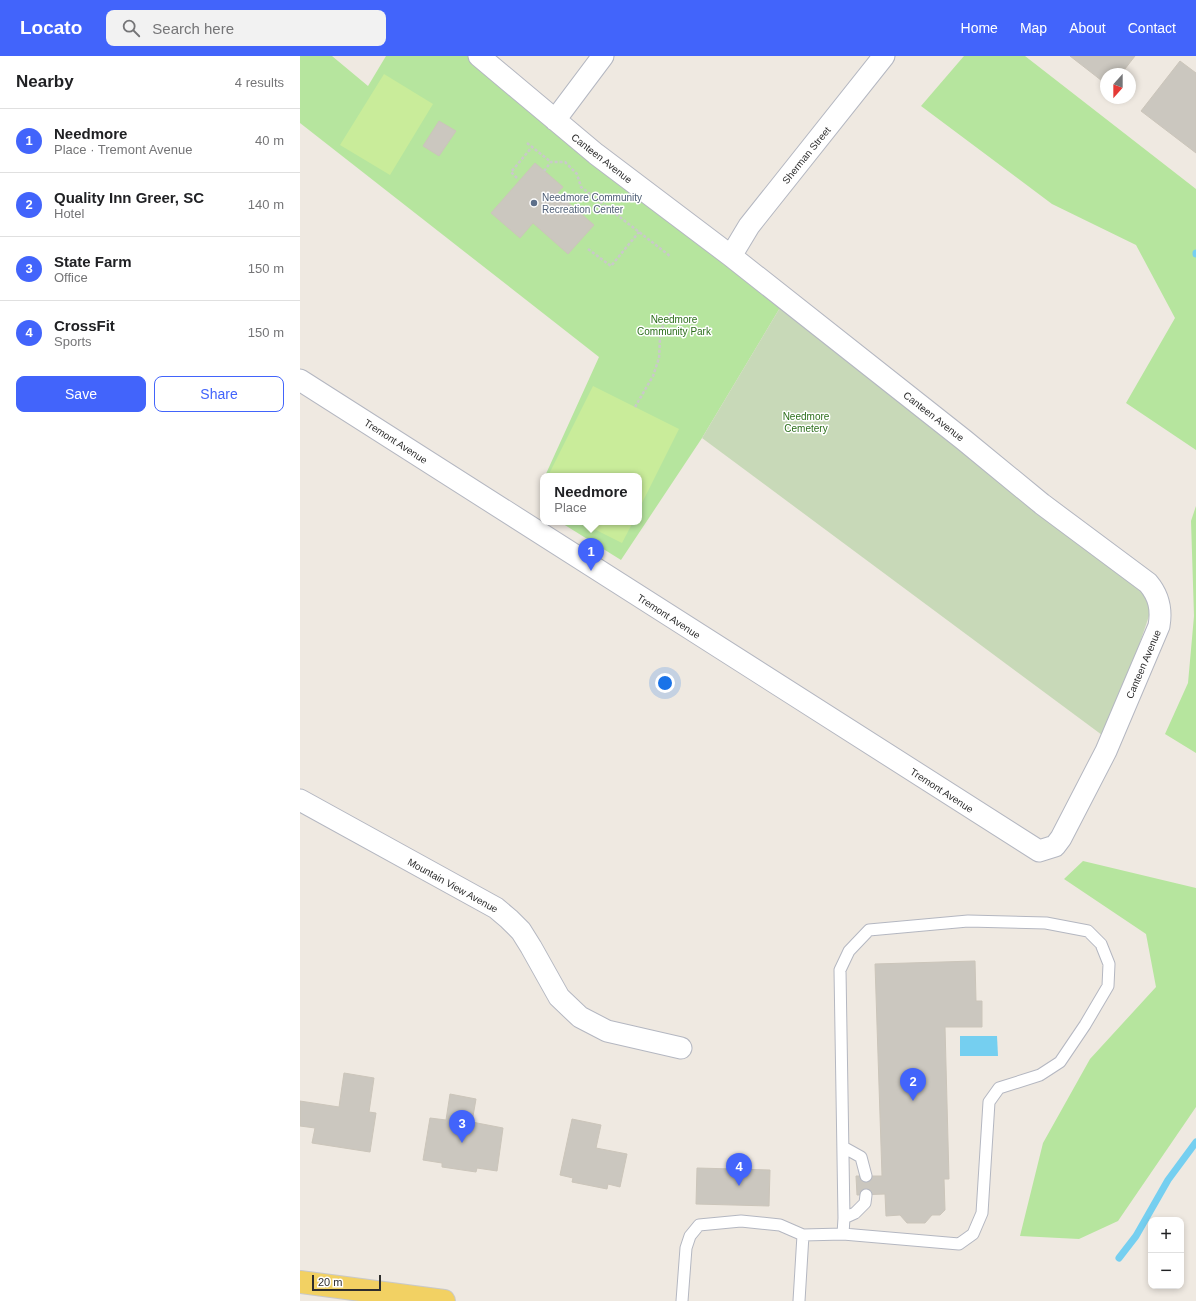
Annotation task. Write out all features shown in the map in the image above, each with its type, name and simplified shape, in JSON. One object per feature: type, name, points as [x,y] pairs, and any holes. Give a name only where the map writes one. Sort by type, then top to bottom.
[{"type":"main road","points":[[300,1282],[444,1301]]},
{"type":"street","name":"Canteen Avenue","points":[[479,56],[596,154],[731,256],[964,440],[1042,504],[1148,583],[1154,591],[1159,601],[1161,614],[1160,626],[1106,751],[1062,838],[1055,846],[1038,852]]},
{"type":"street","points":[[554,120],[604,56]]},
{"type":"street","name":"Sherman Street","points":[[731,256],[749,226],[884,56]]},
{"type":"street","name":"Tremont Avenue","points":[[300,380],[1038,852]]},
{"type":"street","name":"Mountain View Avenue","points":[[300,800],[496,908],[521,931],[559,997],[580,1017],[607,1031],[681,1048]]},
{"type":"lane","points":[[682,1301],[686,1248],[690,1236],[699,1225],[741,1221],[780,1225],[803,1235],[843,1234],[959,1244],[973,1234],[982,1213],[989,1102],[999,1088],[1040,1075],[1060,1062],[1085,1025],[1108,986],[1109,964],[1101,944],[1088,931],[1046,924],[968,921],[869,930],[849,951],[840,970],[843,1234]]},
{"type":"lane","points":[[843,1147],[861,1156],[866,1176]]},
{"type":"lane","points":[[844,1218],[855,1212],[865,1203],[866,1195]]},
{"type":"lane","points":[[799,1301],[803,1235]]},
{"type":"path","points":[[528,144],[551,162],[565,162],[577,174],[581,187],[670,256]]},
{"type":"path","points":[[518,178],[511,172],[532,147]]},
{"type":"path","points":[[544,171],[551,162]]},
{"type":"path","points":[[588,249],[611,266],[638,232]]},
{"type":"path","points":[[635,407],[653,376],[659,358],[660,338],[663,325],[671,313]]},
{"type":"green space","name":"Needmore Community Park","points":[[300,56],[332,56],[368,86],[386,56],[469,56],[781,306],[702,438],[621,560],[565,525],[642,525],[642,473],[546,473],[599,357],[300,123]]},
{"type":"green space","points":[[964,56],[1025,56],[1196,189],[1196,450],[1126,403],[1175,318],[1136,245],[1052,204],[921,106]]},
{"type":"green space","points":[[384,74],[433,104],[390,175],[340,145]]},
{"type":"green space","name":"Needmore Cemetery","points":[[781,306],[1149,598],[1150,613],[1132,666],[1102,735],[702,438]]},
{"type":"green space","points":[[593,386],[679,429],[642,503],[642,473],[550,473]]},
{"type":"green space","points":[[1196,506],[1196,753],[1165,734],[1188,683],[1194,616],[1191,521]]},
{"type":"green space","points":[[586,525],[631,525],[622,543]]},
{"type":"green space","points":[[1083,861],[1196,888],[1196,1107],[1118,1221],[1079,1239],[1020,1236],[1043,1143],[1090,1059],[1156,987],[1146,934],[1064,879]]},
{"type":"water","points":[[960,1036],[997,1036],[998,1056],[960,1056]]},
{"type":"building","points":[[1070,56],[1135,56],[1126,68],[1100,68],[1100,79]]},
{"type":"building","points":[[1180,61],[1196,73],[1196,153],[1141,111]]},
{"type":"building","points":[[439,121],[456,131],[439,156],[423,146]]},
{"type":"building","name":"Needmore Community Recreation Center","points":[[535,163],[563,187],[557,193],[594,225],[568,254],[533,223],[520,238],[491,213]]},
{"type":"building","points":[[975,961],[976,1001],[982,1001],[982,1027],[945,1027],[949,1179],[944,1179],[945,1210],[940,1215],[932,1215],[925,1223],[907,1223],[900,1215],[886,1216],[885,1194],[857,1195],[856,1176],[882,1176],[875,964]]},
{"type":"building","points":[[344,1073],[374,1078],[369,1112],[376,1113],[370,1152],[312,1143],[315,1128],[300,1126],[300,1101],[339,1107]]},
{"type":"building","points":[[450,1094],[476,1099],[472,1122],[503,1128],[497,1171],[477,1168],[476,1172],[442,1167],[442,1163],[423,1160],[430,1118],[446,1120]]},
{"type":"building","points":[[572,1119],[601,1125],[596,1148],[627,1154],[620,1187],[608,1184],[607,1189],[572,1182],[573,1178],[560,1175]]},
{"type":"building","points":[[697,1168],[770,1170],[769,1206],[696,1204]]},
{"type":"waterway","points":[[1119,1258],[1136,1236],[1168,1180],[1196,1142]]},
{"type":"place","name":"Needmore Community Recreation Center","points":[[534,203]]},
{"type":"place","name":"Needmore","points":[[591,571]]},
{"type":"place","name":"Quality Inn Greer, SC","points":[[913,1101]]},
{"type":"place","name":"State Farm","points":[[462,1143]]},
{"type":"place","name":"CrossFit","points":[[739,1186]]}]
